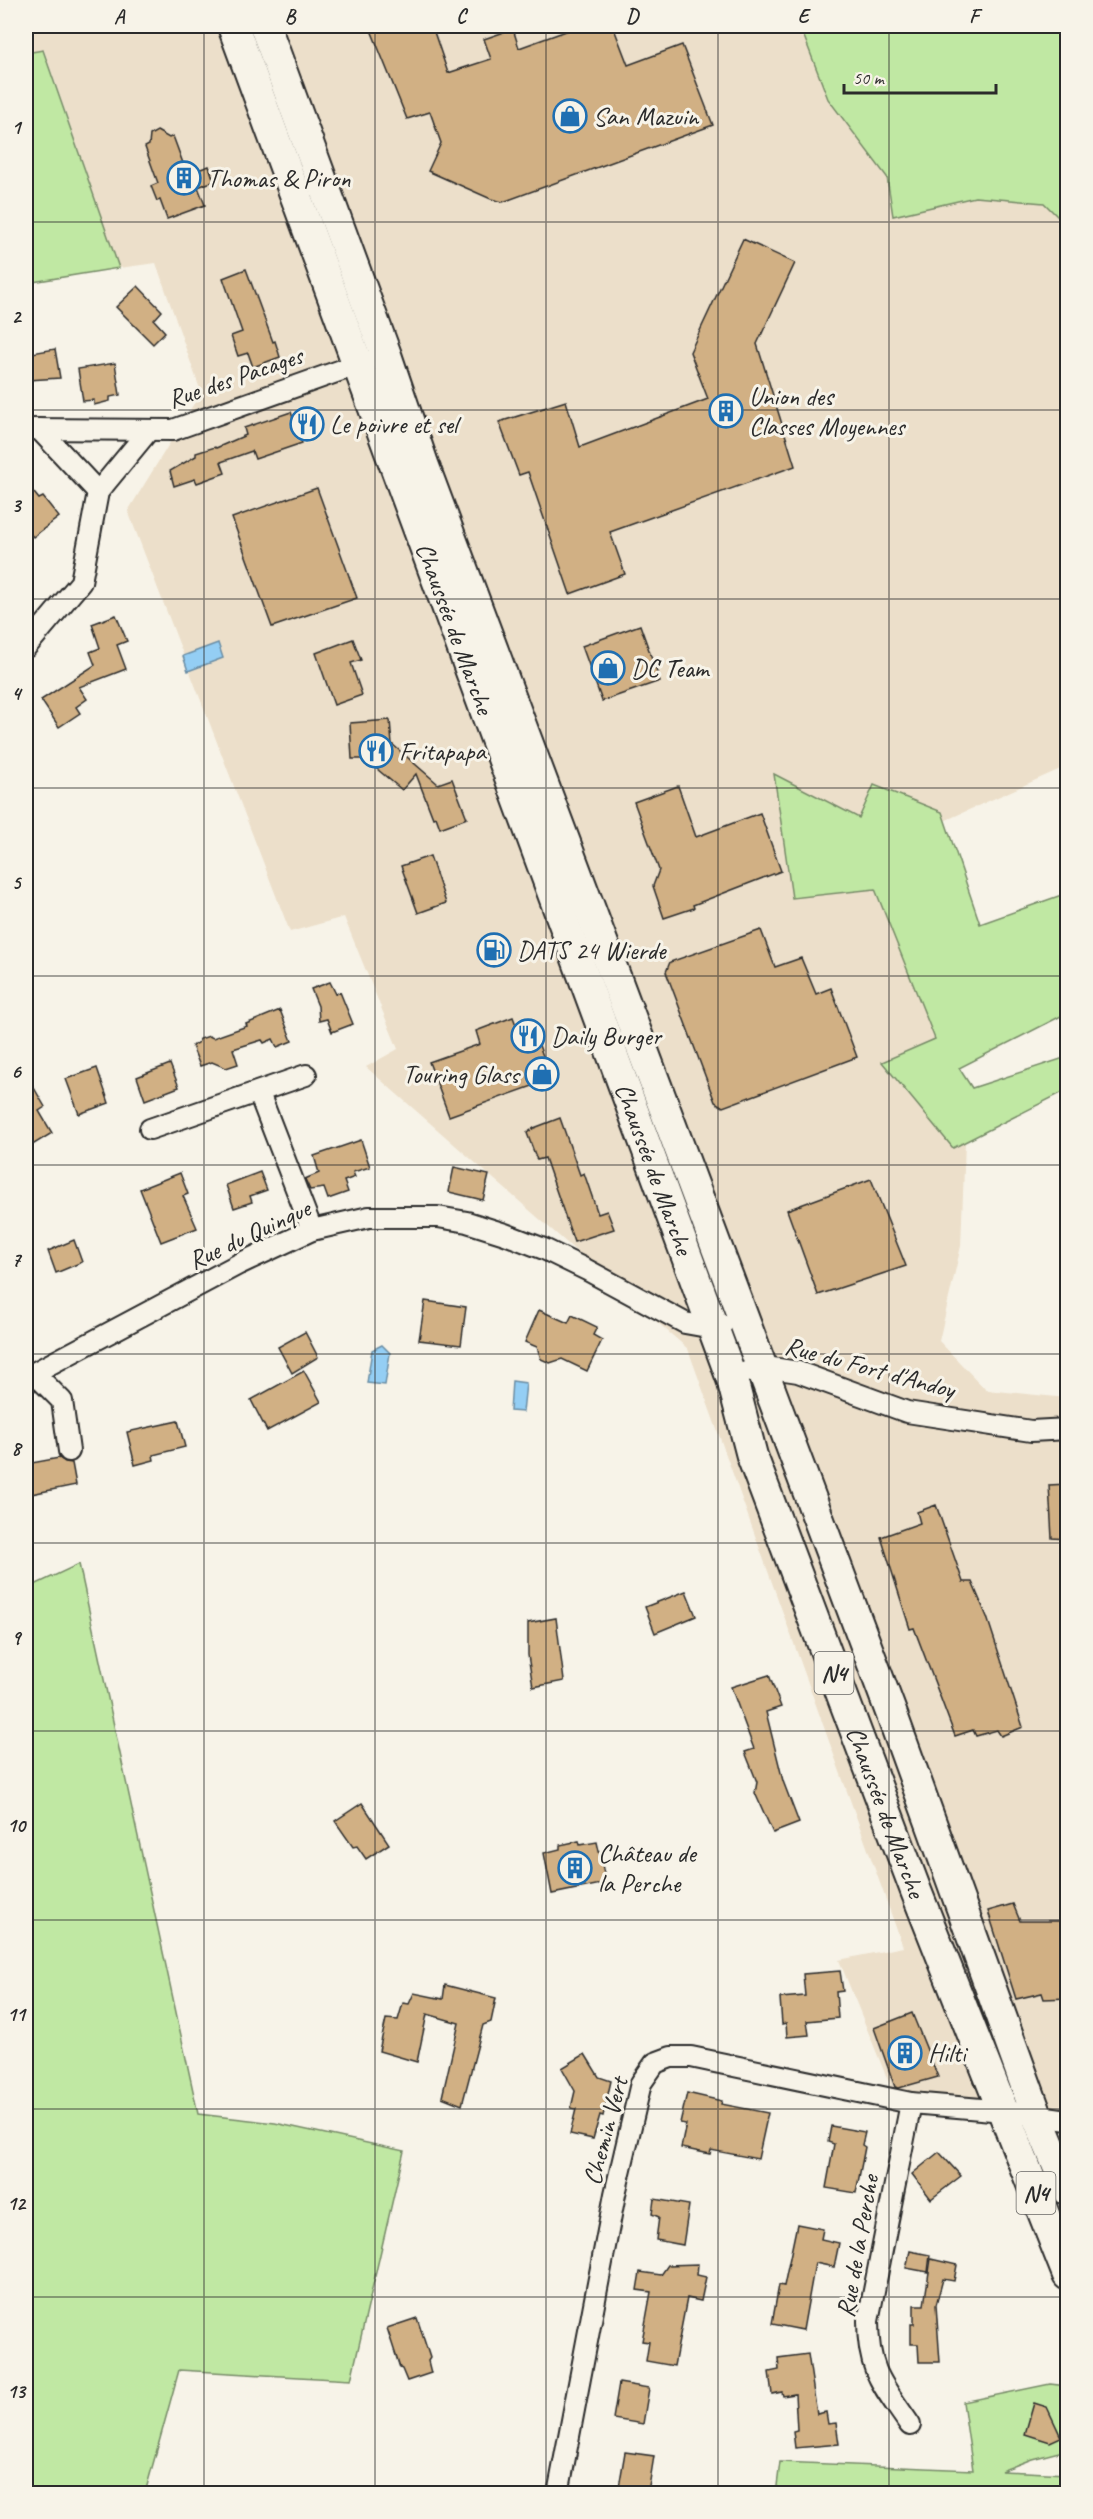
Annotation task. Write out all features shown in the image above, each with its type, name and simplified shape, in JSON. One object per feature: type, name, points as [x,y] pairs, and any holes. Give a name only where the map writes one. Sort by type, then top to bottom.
[{"type":"main road","name":"Chaussée de Marche","points":[[233,26],[732,1379],[752,1456],[916,1891],[1068,2275]]},
{"type":"main road","name":"Chaussée de Marche","points":[[265,26],[386,355],[423,464],[888,1707],[1037,2116],[1068,2190]]},
{"type":"street","name":"Rue des Pacages","points":[[32,429],[173,430],[386,355]]},
{"type":"street","points":[[32,429],[98,492]]},
{"type":"street","points":[[26,646],[81,582],[98,492],[149,430]]},
{"type":"street","points":[[150,1129],[306,1075]]},
{"type":"street","points":[[259,1093],[312,1230]]},
{"type":"street","name":"Rue du Quinque","points":[[30,1375],[239,1264],[312,1230],[381,1216],[438,1217],[467,1222],[506,1234],[544,1249],[685,1323],[713,1328],[741,1319]]},
{"type":"street","name":"Rue du Fort d'Andoy","points":[[732,1379],[759,1366],[798,1372],[907,1412],[1031,1431],[1068,1429]]},
{"type":"street","points":[[30,1375],[62,1401],[69,1451]]},
{"type":"street","name":"Chemin Vert","points":[[558,2493],[615,2194],[641,2083],[655,2063],[671,2057],[691,2057],[911,2103],[1004,2111],[1068,2120]]},
{"type":"street","name":"Rue de la Perche","points":[[910,2425],[875,2374],[868,2338],[868,2321],[911,2103]]},
{"type":"shaded area","points":[[26,26],[800,26],[828,99],[887,177],[893,216],[975,197],[1044,203],[1067,226],[1067,766],[944,821],[889,842],[935,1039],[965,1142],[961,1246],[939,1341],[986,1390],[1067,1398],[1067,2120],[893,2093],[839,1960],[903,1947],[688,1349],[366,1067],[398,1049],[344,917],[290,932],[128,511],[201,392],[156,263],[119,268],[44,50],[26,53]]},
{"type":"green space","points":[[800,26],[1067,26],[1067,226],[1044,203],[975,197],[893,216],[887,177],[828,99]]},
{"type":"green space","points":[[43,50],[119,268],[26,283],[26,53]]},
{"type":"green space","points":[[774,774],[859,818],[874,785],[942,812],[980,924],[1067,893],[1067,1013],[959,1068],[972,1088],[1067,1057],[1067,1090],[953,1148],[882,1062],[935,1039],[875,889],[792,898]]},
{"type":"green space","points":[[79,1564],[198,2114],[275,2123],[404,2151],[351,2380],[179,2370],[145,2493],[26,2493],[26,1589]]},
{"type":"green space","points":[[1050,2384],[1067,2386],[1067,2450],[1032,2459],[1001,2471],[1067,2474],[1067,2493],[776,2494],[780,2462],[973,2470],[963,2402]]},
{"type":"water","points":[[218,643],[223,658],[188,671],[183,656]]},
{"type":"water","points":[[382,1345],[390,1353],[385,1385],[367,1383],[372,1350]]},
{"type":"water","points":[[512,1381],[526,1383],[523,1412],[510,1411]]},
{"type":"building","name":"San Mazuin","points":[[384,26],[432,26],[448,73],[491,59],[484,39],[513,29],[519,48],[580,26],[613,26],[628,65],[682,45],[713,125],[503,202],[491,199],[428,171],[441,143],[430,112],[407,119],[371,30]]},
{"type":"building","name":"Thomas & Piron","points":[[157,131],[169,138],[173,136],[187,174],[209,166],[214,181],[198,187],[205,205],[167,219],[160,200],[157,201],[151,186],[158,183],[145,147],[149,145],[150,135]]},
{"type":"building","name":"Union des Classes Moyennes","points":[[743,239],[795,263],[757,344],[795,466],[610,532],[625,574],[570,594],[528,472],[519,475],[499,422],[566,401],[580,447],[708,399],[690,352]]},
{"type":"building","points":[[246,269],[280,357],[253,367],[248,353],[238,356],[231,336],[242,332],[223,278]]},
{"type":"building","points":[[138,286],[162,311],[154,320],[165,332],[153,344],[116,307]]},
{"type":"building","points":[[55,349],[60,378],[28,380],[26,354]]},
{"type":"building","points":[[115,363],[120,395],[110,397],[110,401],[94,405],[94,400],[83,401],[78,369]]},
{"type":"building","points":[[291,412],[302,443],[255,459],[252,451],[221,462],[225,473],[197,483],[195,479],[174,486],[170,471],[196,456],[196,453],[216,448],[246,435],[244,428]]},
{"type":"building","points":[[26,483],[39,499],[43,497],[59,517],[33,537],[26,529]]},
{"type":"building","points":[[317,488],[357,598],[272,627],[232,518]]},
{"type":"building","points":[[116,615],[127,641],[117,645],[126,669],[79,687],[87,699],[76,707],[80,713],[59,727],[41,700],[95,665],[90,652],[100,648],[92,624]]},
{"type":"building","points":[[640,625],[660,681],[602,701],[582,646]]},
{"type":"building","points":[[353,639],[361,660],[351,663],[362,695],[334,705],[316,653]]},
{"type":"building","name":"Fritapapa","points":[[390,720],[392,744],[438,784],[452,779],[467,818],[440,828],[436,817],[433,818],[416,774],[402,790],[365,759],[352,759],[350,723]]},
{"type":"building","points":[[678,786],[696,837],[760,813],[781,871],[693,905],[694,908],[664,918],[653,886],[659,870],[634,802]]},
{"type":"building","points":[[430,856],[446,903],[418,913],[401,866]]},
{"type":"building","points":[[761,930],[775,967],[801,958],[816,994],[831,988],[857,1057],[723,1107],[715,1102],[666,972],[670,962]]},
{"type":"building","points":[[330,982],[336,994],[340,992],[353,1024],[332,1032],[327,1019],[319,1021],[318,1006],[311,989]]},
{"type":"building","points":[[280,1010],[292,1041],[277,1047],[273,1039],[264,1043],[262,1040],[233,1049],[238,1064],[226,1068],[212,1062],[200,1066],[192,1046],[200,1039],[209,1036],[213,1038],[247,1026],[246,1024]]},
{"type":"building","points":[[513,1017],[518,1030],[531,1025],[552,1079],[449,1116],[429,1062],[480,1044],[476,1031]]},
{"type":"building","points":[[170,1064],[179,1087],[145,1100],[137,1077]]},
{"type":"building","points":[[97,1068],[109,1103],[79,1114],[66,1079]]},
{"type":"building","points":[[26,1074],[45,1107],[39,1111],[52,1133],[26,1149]]},
{"type":"building","points":[[560,1118],[580,1175],[584,1173],[598,1214],[607,1211],[614,1229],[574,1242],[545,1158],[537,1160],[527,1133]]},
{"type":"building","points":[[361,1140],[370,1167],[353,1172],[355,1177],[344,1181],[348,1192],[328,1199],[324,1188],[310,1190],[305,1179],[319,1173],[314,1156]]},
{"type":"building","points":[[454,1167],[489,1175],[483,1200],[449,1192]]},
{"type":"building","points":[[260,1172],[267,1190],[250,1196],[252,1202],[234,1208],[226,1185]]},
{"type":"building","points":[[180,1173],[188,1194],[183,1196],[197,1228],[161,1242],[140,1189]]},
{"type":"building","points":[[871,1179],[906,1266],[818,1295],[787,1210]]},
{"type":"building","points":[[74,1240],[82,1262],[56,1273],[48,1251]]},
{"type":"building","points":[[425,1301],[466,1307],[461,1345],[419,1340]]},
{"type":"building","points":[[539,1310],[568,1323],[572,1315],[597,1327],[593,1335],[602,1340],[587,1371],[562,1359],[550,1363],[541,1359],[537,1347],[525,1342]]},
{"type":"building","points":[[305,1332],[318,1357],[292,1373],[278,1347]]},
{"type":"building","points":[[304,1371],[321,1402],[267,1431],[251,1400]]},
{"type":"building","points":[[178,1421],[185,1447],[153,1455],[154,1460],[135,1465],[127,1432]]},
{"type":"building","points":[[59,1458],[72,1463],[76,1485],[31,1494],[26,1464]]},
{"type":"building","points":[[1068,1484],[1068,1539],[1052,1538],[1049,1485]]},
{"type":"building","points":[[936,1505],[963,1582],[972,1582],[987,1617],[1023,1727],[1001,1736],[997,1730],[976,1736],[973,1730],[955,1736],[914,1628],[910,1629],[881,1537],[920,1523],[917,1512]]},
{"type":"building","points":[[686,1591],[696,1616],[655,1633],[645,1607]]},
{"type":"building","points":[[556,1618],[564,1681],[533,1687],[528,1655],[528,1623]]},
{"type":"building","points":[[769,1675],[781,1707],[766,1712],[783,1781],[799,1823],[773,1833],[755,1793],[757,1782],[745,1752],[754,1749],[731,1687]]},
{"type":"building","points":[[362,1803],[389,1844],[366,1859],[357,1846],[353,1847],[335,1821]]},
{"type":"building","name":"Château de la Perche","points":[[579,1841],[580,1845],[597,1842],[606,1883],[552,1894],[544,1853],[560,1849],[560,1845]]},
{"type":"building","points":[[1013,1904],[1020,1921],[1068,1921],[1068,1998],[1044,1999],[1042,1993],[1016,1999],[988,1911]]},
{"type":"building","points":[[840,1971],[843,1991],[836,1992],[838,2018],[807,2021],[809,2035],[787,2037],[786,2023],[782,2024],[780,1998],[805,1996],[803,1974]]},
{"type":"building","points":[[445,1985],[496,1998],[491,2022],[483,2025],[462,2105],[442,2097],[459,2023],[427,2014],[417,2062],[379,2051],[386,2019],[398,2020],[403,2003],[409,2004],[414,1993],[443,1999]]},
{"type":"building","name":"Hilti","points":[[912,2013],[938,2077],[899,2088],[895,2087],[874,2028]]},
{"type":"building","points":[[585,2054],[599,2077],[611,2081],[603,2116],[600,2115],[593,2139],[570,2134],[576,2109],[571,2108],[575,2091],[562,2068]]},
{"type":"building","points":[[687,2093],[722,2101],[721,2104],[768,2113],[758,2159],[711,2150],[710,2154],[681,2148],[686,2124],[680,2123]]},
{"type":"building","points":[[831,2126],[865,2132],[862,2145],[865,2147],[856,2193],[826,2188],[834,2144],[828,2142]]},
{"type":"building","points":[[939,2152],[961,2176],[931,2199],[912,2174]]},
{"type":"building","points":[[654,2199],[689,2205],[683,2245],[656,2240],[659,2217],[652,2214]]},
{"type":"building","points":[[797,2224],[823,2229],[821,2239],[839,2243],[834,2267],[815,2263],[803,2330],[772,2324],[779,2285],[784,2286]]},
{"type":"building","points":[[910,2251],[930,2255],[928,2272],[906,2268]]},
{"type":"building","points":[[931,2259],[957,2265],[954,2281],[943,2279],[936,2305],[940,2362],[919,2362],[918,2344],[911,2344],[911,2324],[914,2324],[914,2305],[924,2305]]},
{"type":"building","points":[[698,2264],[697,2275],[706,2277],[701,2301],[687,2298],[674,2366],[646,2361],[649,2342],[642,2341],[651,2292],[637,2290],[640,2272],[661,2275],[668,2265]]},
{"type":"building","points":[[417,2318],[430,2358],[428,2361],[431,2373],[407,2381],[400,2368],[387,2328]]},
{"type":"building","points":[[808,2354],[817,2414],[826,2412],[828,2424],[836,2423],[839,2444],[795,2448],[793,2431],[797,2430],[795,2394],[783,2396],[782,2392],[772,2394],[769,2372],[779,2370],[778,2358]]},
{"type":"building","points":[[619,2383],[649,2388],[643,2424],[613,2419]]},
{"type":"building","points":[[1034,2403],[1047,2407],[1061,2437],[1050,2442],[1025,2434]]},
{"type":"building","points":[[625,2452],[654,2456],[648,2493],[618,2493]]},
{"type":"place","name":"San Mazuin","points":[[570,116]]},
{"type":"place","name":"Thomas & Piron","points":[[184,178]]},
{"type":"place","name":"Union des Classes Moyennes","points":[[726,411]]},
{"type":"place","name":"Le poivre et sel","points":[[307,424]]},
{"type":"place","name":"DC Team","points":[[608,668]]},
{"type":"place","name":"Fritapapa","points":[[376,751]]},
{"type":"place","name":"DATS 24 Wierde","points":[[494,950]]},
{"type":"place","name":"Daily Burger","points":[[528,1036]]},
{"type":"place","name":"Touring Glass","points":[[542,1074]]},
{"type":"place","name":"Château de la Perche","points":[[575,1868]]},
{"type":"place","name":"Hilti","points":[[905,2053]]}]
